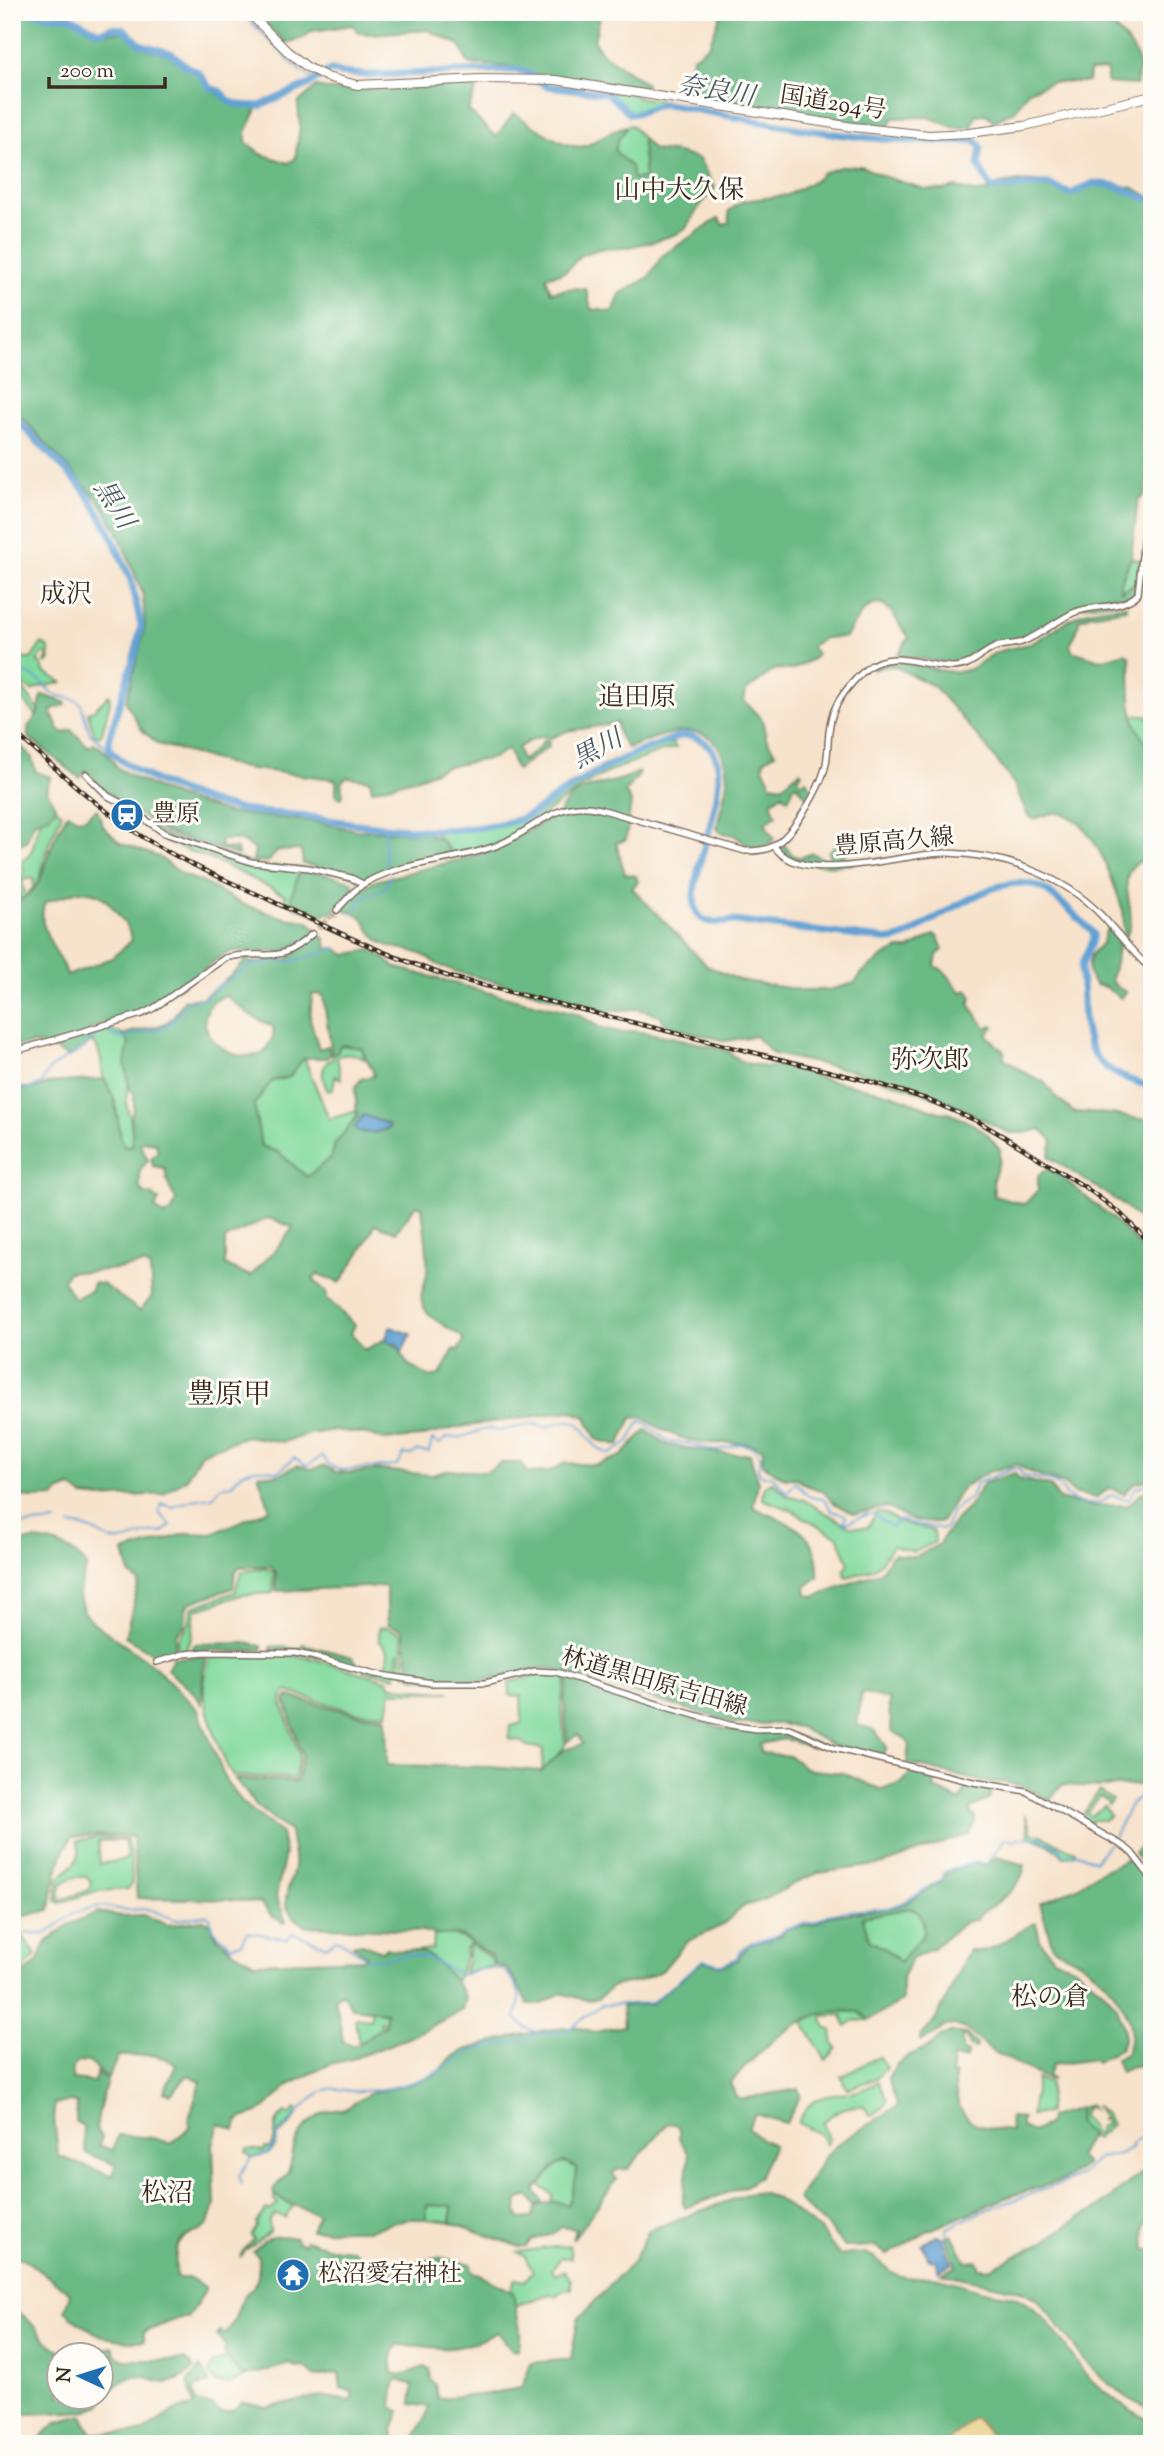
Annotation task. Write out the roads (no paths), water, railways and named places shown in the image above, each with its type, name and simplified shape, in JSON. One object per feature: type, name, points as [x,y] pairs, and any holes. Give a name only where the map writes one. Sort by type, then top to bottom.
[{"type":"highway","name":"国道294号","points":[[248,12],[286,51],[307,67],[327,78],[345,83],[378,85],[542,79],[595,85],[879,131],[929,135],[1005,129],[1152,96]]},
{"type":"main road","points":[[337,909],[363,884],[386,873],[497,846],[558,811],[570,807],[591,807],[752,851],[774,846],[797,822],[823,774],[831,720],[836,707],[870,666],[892,659],[948,667],[963,666],[994,648],[1022,642],[1074,613],[1120,605],[1133,599],[1140,588],[1152,460]]},
{"type":"main road","points":[[86,774],[108,796],[164,834],[251,862],[309,867],[351,878],[363,884]]},
{"type":"main road","name":"豊原高久線","points":[[774,846],[786,859],[811,866],[847,866],[931,853],[973,855],[1025,868],[1054,881],[1091,905],[1152,970]]},
{"type":"main road","points":[[12,1052],[142,1014],[225,958],[236,955],[285,954],[312,934]]},
{"type":"main road","name":"林道黒田原吉田線","points":[[157,1662],[184,1654],[206,1652],[295,1653],[375,1675],[432,1683],[485,1683],[535,1671],[556,1672],[730,1725],[756,1729],[789,1728],[834,1748],[973,1782],[1026,1791],[1132,1853],[1152,1879]]},
{"type":"water","points":[[363,1115],[388,1124],[389,1128],[372,1133],[357,1131],[355,1128]]},
{"type":"water","points":[[390,1327],[411,1334],[402,1352],[396,1343],[385,1341]]},
{"type":"water","points":[[937,2235],[943,2238],[952,2264],[939,2270],[936,2261],[929,2259],[922,2245]]},
{"type":"waterway","name":"奈良川","points":[[28,12],[69,16],[99,32],[112,28],[124,29],[140,44],[171,53],[187,67],[198,72],[210,88],[220,91],[230,102],[241,105],[260,106],[310,84],[330,70],[368,75],[517,70],[526,72],[546,86],[607,93],[630,114],[667,104],[782,126],[859,137],[975,140],[981,147],[978,165],[991,188],[1049,185],[1071,194],[1094,183],[1117,186],[1152,201]]},
{"type":"waterway","points":[[241,12],[301,72],[315,80]]},
{"type":"waterway","name":"黒川","points":[[12,415],[81,486],[110,532],[131,580],[141,625],[137,647],[109,738],[109,749],[135,769],[187,794],[237,809],[388,828],[466,829],[517,820],[537,811],[588,777],[622,759],[678,737],[693,737],[710,747],[718,765],[718,788],[713,815],[694,893],[696,911],[707,921],[733,921],[891,940],[907,936],[984,892],[1014,884],[1042,888],[1070,910],[1093,934],[1081,969],[1084,1020],[1091,1049],[1107,1068],[1152,1087]]},
{"type":"waterway","points":[[12,671],[29,674],[53,694],[81,704],[90,734],[109,749]]},
{"type":"waterway","points":[[384,828],[388,870]]},
{"type":"waterway","points":[[355,912],[363,898],[382,890],[388,884],[390,875]]},
{"type":"waterway","points":[[12,1091],[19,1092],[42,1084],[49,1071],[82,1049],[100,1032],[120,1038],[159,1029],[171,1023],[188,1001],[205,998],[218,986],[251,965],[268,964],[275,960],[292,962],[337,948]]},
{"type":"waterway","points":[[70,1525],[89,1529],[107,1539],[124,1541],[151,1533],[162,1533],[171,1525],[159,1513],[161,1504],[173,1507],[192,1500],[213,1497],[220,1487],[232,1485],[246,1471],[265,1469],[278,1472],[294,1458],[307,1466],[322,1456],[329,1465],[340,1470],[397,1466],[404,1454],[429,1452],[432,1440],[439,1444],[448,1437],[462,1437],[486,1429],[500,1431],[533,1424],[547,1427],[571,1421],[579,1424],[600,1450],[610,1454],[628,1443],[640,1421],[669,1442],[687,1443],[715,1451],[740,1444],[753,1447],[760,1456],[758,1470],[761,1475],[773,1477],[787,1493],[795,1482],[809,1496],[824,1499],[832,1511],[845,1515],[846,1523],[874,1514],[891,1527],[900,1520],[945,1529],[952,1511],[970,1498],[977,1483],[1015,1468],[1019,1468],[1023,1476],[1055,1483],[1071,1499],[1089,1504],[1101,1502],[1111,1495],[1128,1500],[1136,1488],[1152,1483]]},
{"type":"waterway","points":[[12,1517],[22,1525],[56,1522]]},
{"type":"waterway","points":[[12,1934],[46,1934],[74,1913],[100,1906],[124,1910],[149,1909],[176,1920],[207,1915],[212,1928],[230,1946],[242,1943],[248,1932],[288,1939],[292,1933],[327,1946],[336,1939],[370,1959],[381,1960],[409,1955],[423,1957],[461,1975],[483,1969],[503,1969],[518,1991],[516,2018],[526,2028],[540,2033],[565,2032],[601,2005],[651,2003],[703,1960],[722,1965],[737,1958],[746,1946],[774,1937],[786,1928],[846,1911],[888,1908],[904,1902],[941,1880],[944,1872],[974,1862],[987,1864],[1005,1838],[1041,1838],[1059,1847],[1065,1856],[1078,1853],[1095,1861],[1114,1837],[1129,1807],[1152,1784]]},
{"type":"waterway","points":[[240,2184],[242,2182],[239,2176],[251,2158],[268,2153],[276,2144],[278,2132],[318,2094],[333,2088],[365,2091],[403,2085],[445,2068],[472,2051],[540,2033]]},
{"type":"waterway","points":[[943,2238],[947,2235],[946,2229],[980,2212],[1082,2174],[1099,2158],[1119,2154],[1132,2147],[1131,2144],[1152,2128]]},
{"type":"tunnel","points":[[312,934],[337,910]]},
{"type":"railway","points":[[12,730],[87,796],[150,841],[196,866],[330,928],[450,977],[872,1082],[926,1099],[979,1122],[1085,1187],[1120,1213],[1152,1245]]},
{"type":"place","name":"豊原","points":[[127,815]]},
{"type":"place","name":"松沼愛宕神社","points":[[293,2275]]},
{"type":"district","name":"山中大久保","points":[[679,191]]},
{"type":"district","name":"成沢","points":[[66,595]]},
{"type":"district","name":"追田原","points":[[637,698]]},
{"type":"district","name":"弥次郎","points":[[930,1061]]},
{"type":"district","name":"豊原甲","points":[[229,1396]]},
{"type":"district","name":"松の倉","points":[[1050,1998]]},
{"type":"district","name":"松沼","points":[[167,2194]]}]
